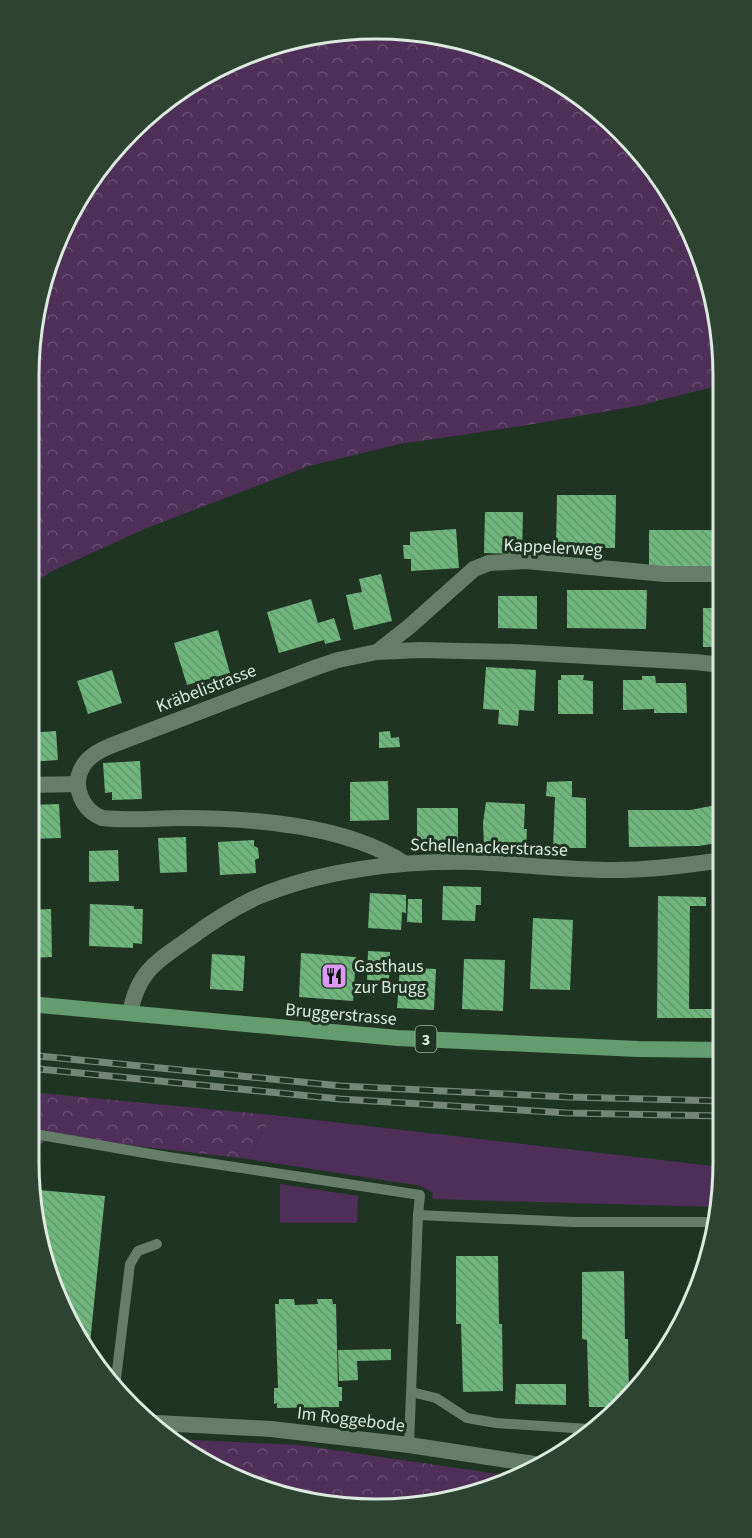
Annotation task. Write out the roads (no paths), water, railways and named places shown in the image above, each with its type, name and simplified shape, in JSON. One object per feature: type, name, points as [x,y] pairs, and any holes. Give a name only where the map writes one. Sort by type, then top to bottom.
[{"type":"main road","name":"Bruggerstrasse","points":[[39,1005],[398,1038],[638,1049],[713,1050]]},
{"type":"street","name":"Kappelerweg","points":[[377,652],[474,569],[489,563],[526,561],[665,574],[713,574]]},
{"type":"street","name":"Kräbelistrasse","points":[[78,784],[79,773],[88,760],[110,746],[317,667],[377,652],[419,650],[516,652],[713,664]]},
{"type":"street","points":[[39,785],[78,784],[84,803],[93,814],[102,818],[245,819],[288,825],[363,842],[379,848],[404,863]]},
{"type":"street","name":"Schellenackerstrasse","points":[[130,1013],[135,990],[145,974],[187,940],[234,909],[270,892],[300,882],[404,863],[473,862],[626,870],[667,868],[713,861]]},
{"type":"street","name":"Im Roggebode","points":[[164,1423],[271,1429],[409,1445],[527,1463]]},
{"type":"lane","points":[[39,1135],[420,1195],[409,1445]]},
{"type":"lane","points":[[418,1215],[573,1222],[708,1222]]},
{"type":"lane","points":[[116,1376],[130,1264],[138,1251],[157,1244]]},
{"type":"lane","points":[[411,1392],[436,1398],[466,1418],[496,1423],[582,1429]]},
{"type":"railway","points":[[39,1056],[341,1086],[568,1097],[713,1101]]},
{"type":"railway","points":[[39,1069],[340,1099],[567,1113],[713,1116]]},
{"type":"place","name":"Gasthaus zur Brugg","points":[[334,976]]}]
